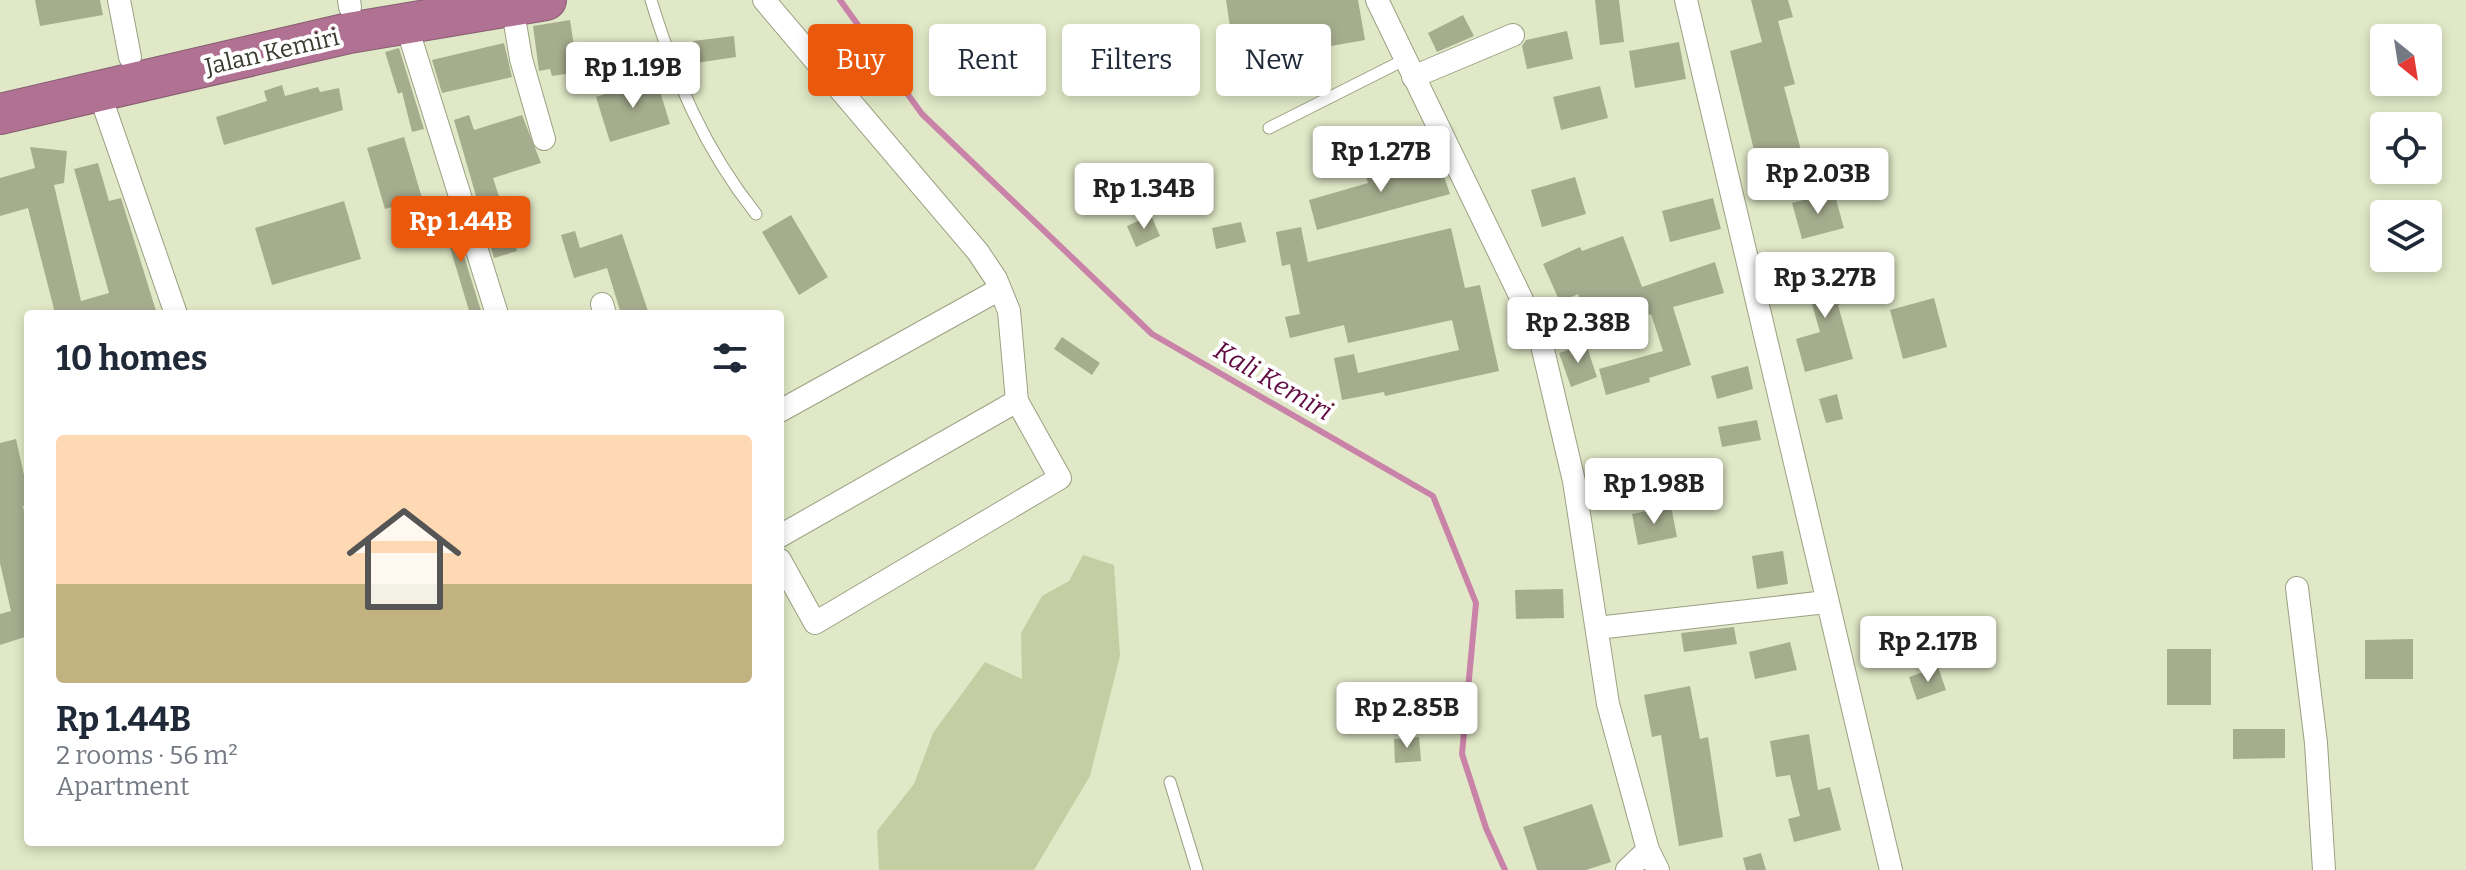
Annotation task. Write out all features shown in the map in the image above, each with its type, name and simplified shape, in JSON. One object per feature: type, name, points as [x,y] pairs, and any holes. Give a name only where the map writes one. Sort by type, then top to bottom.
[{"type":"highway","name":"Jalan Kemiri","points":[[0,88],[130,57],[373,8],[529,2]]},
{"type":"highway","name":"Jalan Kemiri","points":[[0,114],[349,33],[373,8]]},
{"type":"street","points":[[119,0],[130,57]]},
{"type":"street","points":[[764,0],[978,252],[1009,311],[1017,401],[1060,478],[815,623],[784,567]]},
{"type":"street","points":[[1377,0],[1540,337],[1574,481],[1611,718],[1648,850],[1658,870]]},
{"type":"street","points":[[1686,0],[1891,870]]},
{"type":"street","points":[[529,2],[521,59],[544,139]]},
{"type":"street","points":[[373,8],[495,310]]},
{"type":"street","points":[[1409,68],[1513,35]]},
{"type":"street","points":[[99,92],[175,310]]},
{"type":"street","points":[[784,409],[1000,289]]},
{"type":"street","points":[[784,534],[1017,401]]},
{"type":"street","points":[[2297,588],[2316,743],[2324,870]]},
{"type":"street","points":[[1597,628],[1826,602]]},
{"type":"street","points":[[1627,870],[1648,850]]},
{"type":"lane","points":[[651,0],[689,108],[705,142],[756,214]]},
{"type":"lane","points":[[1269,128],[1409,68]]},
{"type":"lane","points":[[1170,782],[1197,870]]},
{"type":"green space","points":[[1083,555],[1114,565],[1120,656],[1090,776],[1034,870],[879,870],[877,831],[914,784],[933,733],[985,662],[1022,679],[1021,633],[1042,596],[1069,581]]},
{"type":"building","points":[[35,0],[100,0],[103,15],[40,26]]},
{"type":"building","points":[[1226,0],[1358,0],[1365,40],[1331,46],[1331,24],[1230,24]]},
{"type":"building","points":[[1595,0],[1619,0],[1624,42],[1600,45]]},
{"type":"building","points":[[1751,0],[1788,0],[1793,17],[1778,21],[1795,84],[1784,87],[1802,154],[1758,167],[1730,51],[1762,42]]},
{"type":"building","points":[[1463,15],[1474,36],[1437,52],[1428,33]]},
{"type":"building","points":[[570,20],[578,72],[552,76],[550,69],[539,71],[533,26]]},
{"type":"building","points":[[1567,31],[1573,59],[1527,69],[1522,46],[1526,40]]},
{"type":"building","points":[[734,36],[736,57],[696,63],[693,41]]},
{"type":"building","points":[[1679,42],[1686,79],[1635,88],[1629,51]]},
{"type":"building","points":[[504,43],[512,77],[442,93],[432,60]]},
{"type":"building","points":[[399,48],[424,129],[412,132],[402,92],[398,94],[385,52]]},
{"type":"building","points":[[656,78],[670,124],[610,142],[596,97]]},
{"type":"building","points":[[282,85],[285,96],[318,87],[320,92],[339,88],[343,110],[224,145],[216,117],[267,101],[264,91]]},
{"type":"building","points":[[1600,86],[1608,118],[1561,130],[1553,97]]},
{"type":"building","points":[[469,115],[474,130],[522,115],[541,163],[493,178],[517,251],[494,258],[454,120]]},
{"type":"building","points":[[404,137],[422,198],[385,209],[367,148]]},
{"type":"building","points":[[30,147],[67,151],[64,183],[54,185],[81,301],[109,293],[74,169],[98,163],[109,201],[121,198],[156,310],[53,310],[28,208],[0,216],[0,178],[35,168]]},
{"type":"building","points":[[1438,159],[1450,194],[1317,230],[1309,200],[1368,183],[1366,177]]},
{"type":"building","points":[[1085,174],[1108,175],[1108,202],[1084,202]]},
{"type":"building","points":[[1575,177],[1586,214],[1542,227],[1531,190]]},
{"type":"building","points":[[1834,192],[1844,228],[1802,239],[1792,203]]},
{"type":"building","points":[[1713,198],[1721,229],[1670,242],[1662,211]]},
{"type":"building","points":[[344,201],[361,259],[272,285],[255,228]]},
{"type":"building","points":[[450,211],[481,310],[469,310],[440,214]]},
{"type":"building","points":[[791,215],[828,277],[799,295],[762,232]]},
{"type":"building","points":[[1151,215],[1160,236],[1136,247],[1127,226]]},
{"type":"building","points":[[1241,222],[1246,242],[1216,249],[1212,228]]},
{"type":"building","points":[[1301,227],[1308,262],[1451,228],[1465,288],[1480,285],[1499,371],[1385,396],[1384,392],[1342,400],[1334,358],[1354,354],[1358,373],[1459,350],[1452,320],[1348,343],[1344,325],[1290,338],[1285,317],[1300,314],[1290,264],[1282,266],[1276,232]]},
{"type":"building","points":[[575,231],[580,248],[622,234],[648,310],[620,310],[607,268],[574,278],[561,235]]},
{"type":"building","points":[[1623,236],[1642,287],[1715,262],[1724,293],[1673,307],[1691,365],[1606,395],[1599,369],[1663,351],[1651,314],[1591,334],[1578,294],[1560,302],[1543,264],[1580,247],[1582,251]]},
{"type":"building","points":[[1833,260],[1844,303],[1838,305],[1853,359],[1805,372],[1796,339],[1820,332],[1802,269]]},
{"type":"building","points":[[1934,298],[1947,347],[1903,359],[1890,310]]},
{"type":"building","points":[[1062,337],[1100,363],[1092,375],[1054,349]]},
{"type":"building","points":[[1586,344],[1597,377],[1571,387],[1559,353]]},
{"type":"building","points":[[1748,366],[1753,389],[1717,399],[1711,376]]},
{"type":"building","points":[[1837,394],[1843,419],[1826,423],[1819,399]]},
{"type":"building","points":[[1757,420],[1761,440],[1722,447],[1718,427]]},
{"type":"building","points":[[16,439],[24,475],[24,637],[0,645],[0,614],[11,611],[0,563],[0,443]]},
{"type":"building","points":[[1671,506],[1677,537],[1638,545],[1632,514]]},
{"type":"building","points":[[1783,551],[1788,584],[1757,589],[1752,556]]},
{"type":"building","points":[[1563,589],[1564,618],[1516,619],[1515,590]]},
{"type":"building","points":[[1734,627],[1737,644],[1684,652],[1681,633]]},
{"type":"building","points":[[2413,639],[2413,679],[2365,679],[2365,640]]},
{"type":"building","points":[[1790,642],[1797,670],[1755,679],[1749,652]]},
{"type":"building","points":[[2167,649],[2211,649],[2211,705],[2167,705]]},
{"type":"building","points":[[1938,667],[1946,690],[1917,700],[1909,677]]},
{"type":"building","points":[[1690,686],[1700,739],[1708,737],[1723,837],[1679,846],[1661,735],[1652,737],[1644,695]]},
{"type":"building","points":[[2233,729],[2285,729],[2285,758],[2233,759]]},
{"type":"building","points":[[1809,734],[1818,790],[1830,787],[1841,830],[1794,842],[1788,819],[1800,816],[1790,775],[1776,777],[1770,741]]},
{"type":"building","points":[[1419,737],[1421,761],[1395,763],[1394,739]]},
{"type":"building","points":[[1592,804],[1611,862],[1586,870],[1537,870],[1523,827]]},
{"type":"building","points":[[1761,853],[1766,870],[1746,870],[1743,858]]},
{"type":"waterway","name":"Kali Kemiri","points":[[840,0],[922,114],[1152,334],[1433,496],[1476,603],[1462,754],[1486,828],[1505,870]]}]
